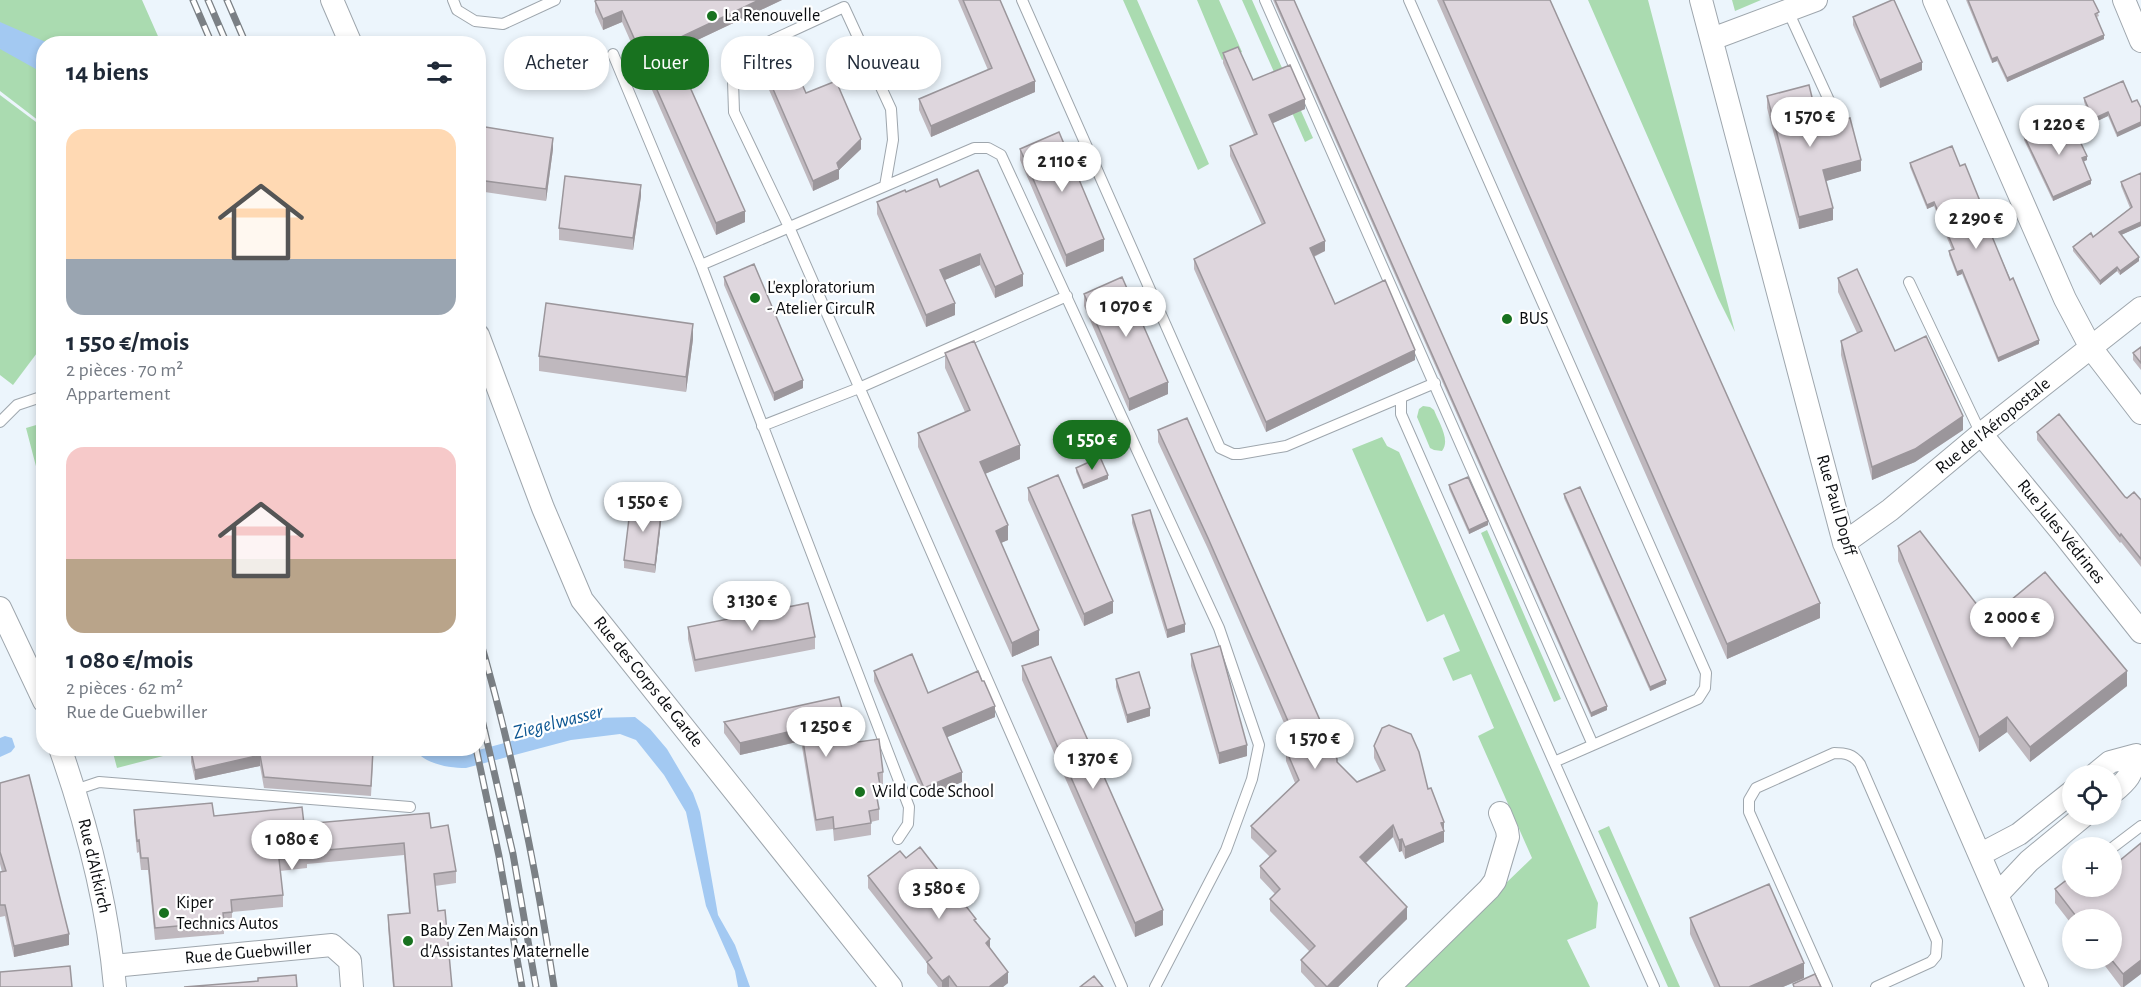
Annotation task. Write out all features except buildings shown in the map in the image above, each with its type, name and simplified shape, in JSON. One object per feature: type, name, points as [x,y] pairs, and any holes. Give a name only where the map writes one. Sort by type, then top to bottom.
[{"type":"street","points":[[332,0],[348,36]]},
{"type":"street","name":"Rue Paul Dopff","points":[[1701,0],[1844,543],[2037,987]]},
{"type":"street","points":[[1712,39],[1816,0]]},
{"type":"street","points":[[1934,0],[2065,299],[2091,348],[2141,413]]},
{"type":"street","points":[[2124,0],[2141,41]]},
{"type":"street","name":"Rue de l'Aéropostale","points":[[1844,543],[1890,510],[1981,434],[2141,308]]},
{"type":"street","name":"Rue des Corps de Garde","points":[[486,356],[543,508],[582,600],[891,987]]},
{"type":"street","name":"Rue Jules Védrines","points":[[1981,434],[2141,632]]},
{"type":"street","points":[[0,608],[36,684]]},
{"type":"street","points":[[2106,765],[2138,753]]},
{"type":"street","points":[[2122,785],[2133,770],[2138,753]]},
{"type":"street","name":"Rue d'Altkirch","points":[[63,756],[75,790],[104,906],[114,976]]},
{"type":"street","points":[[1981,854],[2019,834],[2062,800]]},
{"type":"street","points":[[1389,987],[1495,881],[1508,837],[1500,813]]},
{"type":"street","points":[[1998,894],[2029,861],[2073,825]]},
{"type":"street","name":"Rue de Guebwiller","points":[[114,976],[332,945],[350,961],[352,987]]},
{"type":"lane","points":[[453,0],[457,10],[475,21],[503,24],[555,0]]},
{"type":"lane","points":[[1022,0],[1220,448],[1233,454],[1240,454],[1286,446],[1435,383]]},
{"type":"lane","points":[[1265,0],[1593,745]]},
{"type":"lane","points":[[1409,0],[1706,673],[1705,688],[1698,699],[1554,762]]},
{"type":"lane","points":[[885,186],[893,140],[891,109],[844,7],[740,55],[733,81],[734,112],[789,227],[1122,987]]},
{"type":"lane","points":[[1788,11],[1838,120]]},
{"type":"lane","points":[[613,54],[701,265],[909,807],[908,824],[898,839]]},
{"type":"lane","points":[[701,265],[974,148],[988,148],[1001,155],[1219,628],[1260,745],[1252,779],[1226,850],[1155,987]]},
{"type":"lane","points":[[1908,282],[1981,434]]},
{"type":"lane","points":[[762,426],[859,388],[1067,296]]},
{"type":"lane","points":[[1401,398],[1401,414],[1654,987]]},
{"type":"lane","points":[[0,422],[17,405],[36,399]]},
{"type":"lane","points":[[1827,987],[1749,812],[1749,800],[1756,788],[1834,753],[1841,753],[1856,758],[1860,764],[1937,941],[1936,956],[1931,962],[1876,987]]},
{"type":"lane","points":[[75,790],[99,782],[410,807]]},
{"type":"lane","points":[[2122,840],[2141,826]]},
{"type":"green space","points":[[0,0],[142,0],[158,36],[36,36],[36,119],[0,91]]},
{"type":"green space","points":[[1123,0],[1137,0],[1209,164],[1198,170]]},
{"type":"green space","points":[[1197,0],[1219,0],[1242,52],[1222,60]]},
{"type":"green space","points":[[1242,0],[1252,0],[1313,138],[1305,142]]},
{"type":"green space","points":[[1588,0],[1648,0],[1735,332],[1718,298]]},
{"type":"green space","points":[[1732,0],[1761,0],[1735,11]]},
{"type":"green space","points":[[0,95],[36,122],[36,354],[13,385],[0,375]]},
{"type":"green space","points":[[1423,406],[1434,410],[1441,425],[1445,442],[1442,451],[1430,448],[1417,417],[1419,409]]},
{"type":"green space","points":[[36,425],[36,466],[26,428]]},
{"type":"green space","points":[[1382,437],[1387,446],[1399,452],[1598,903],[1596,928],[1567,940],[1590,987],[1398,987],[1532,858],[1478,736],[1494,728],[1471,674],[1453,681],[1443,658],[1460,651],[1444,614],[1427,622],[1352,449]]},
{"type":"green space","points":[[1487,530],[1561,699],[1554,702],[1481,533]]},
{"type":"green space","points":[[114,756],[163,756],[117,768]]},
{"type":"green space","points":[[1609,826],[1680,987],[1668,987],[1598,831]]},
{"type":"water","points":[[0,22],[36,38],[36,69],[0,49]]},
{"type":"water","points":[[635,717],[650,729],[667,749],[693,793],[700,812],[718,915],[735,945],[750,987],[738,987],[735,971],[706,906],[686,812],[664,775],[636,740],[620,734],[571,740],[466,768],[437,764],[422,756],[486,756],[486,748],[596,718]]},
{"type":"water","points":[[5,736],[12,738],[15,747],[11,752],[0,757],[0,738]]},
{"type":"railway","points":[[193,0],[209,36]]},
{"type":"railway","points":[[208,0],[224,36]]},
{"type":"railway","points":[[227,0],[243,36]]},
{"type":"railway","points":[[486,662],[522,809],[554,987]]},
{"type":"railway","points":[[486,737],[513,854],[536,987]]},
{"type":"railway","points":[[478,756],[499,856],[522,987]]},
{"type":"place","name":"La Renouvelle","points":[[712,16]]},
{"type":"place","name":"L'exploratorium - Atelier CirculR","points":[[755,298]]},
{"type":"place","name":"BUS","points":[[1507,319]]},
{"type":"place","name":"Wild Code School","points":[[860,792]]},
{"type":"place","name":"Kiper Technics Autos","points":[[164,913]]},
{"type":"place","name":"Baby Zen Maison d'Assistantes Maternelle","points":[[408,941]]},
{"type":"water label","name":"Ziegelwasser","points":[[558,722]]}]
